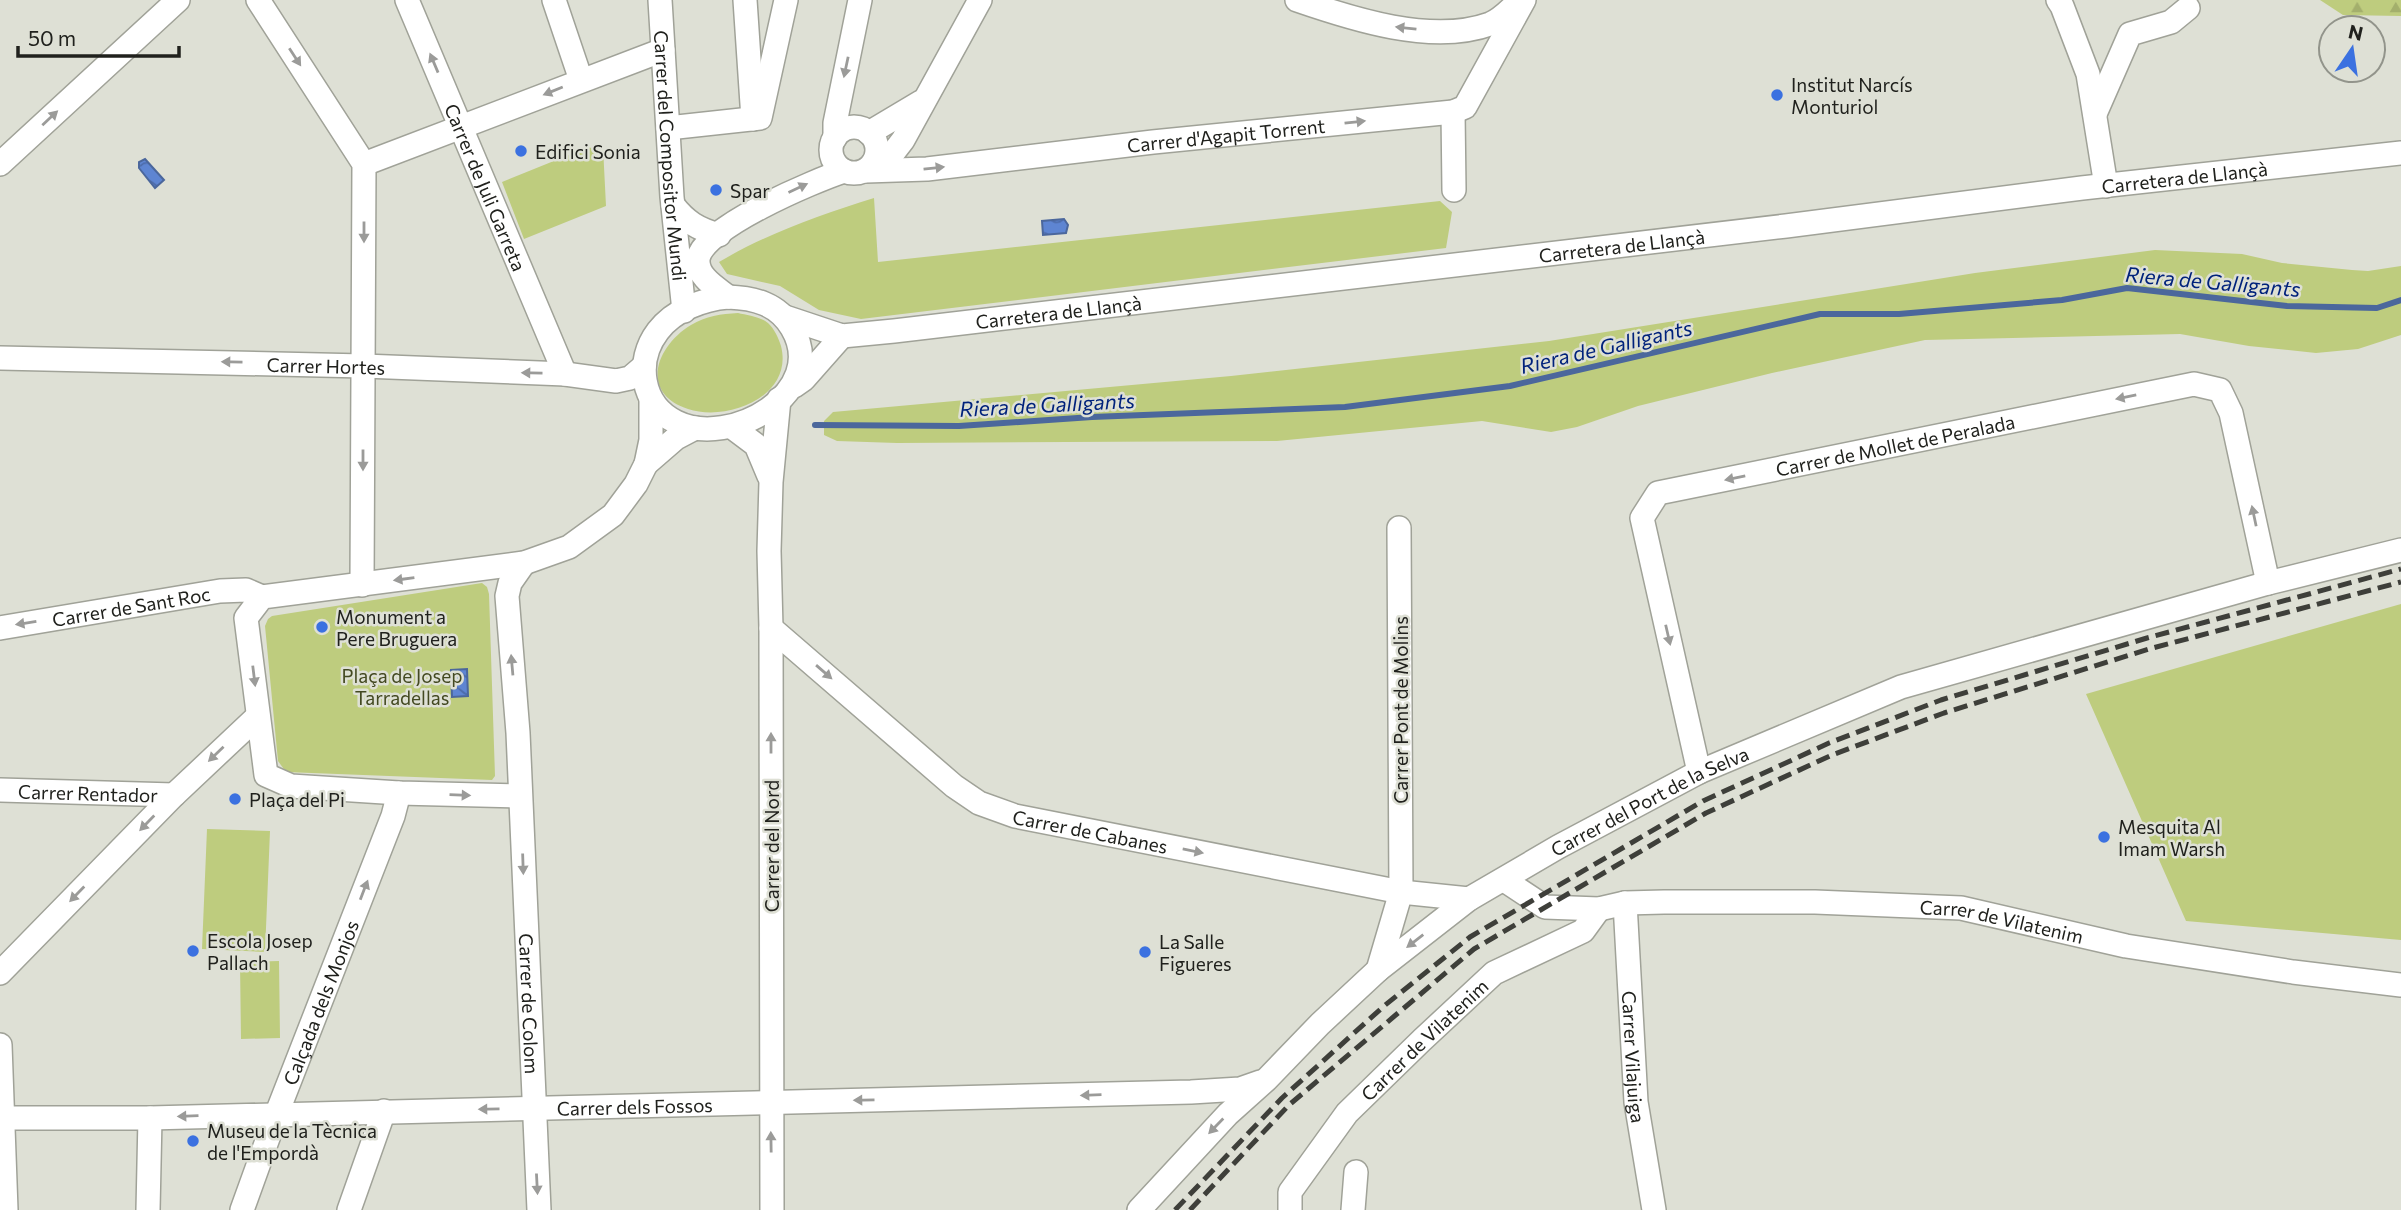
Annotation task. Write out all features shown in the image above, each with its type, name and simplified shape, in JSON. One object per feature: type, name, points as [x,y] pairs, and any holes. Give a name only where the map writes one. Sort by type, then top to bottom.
[{"type":"street","points":[[0,164],[178,0]]},
{"type":"street","points":[[258,0],[364,164],[362,585]]},
{"type":"street","name":"Carrer de Juli Garreta","points":[[407,0],[565,374]]},
{"type":"street","points":[[554,0],[581,80]]},
{"type":"street","name":"Carrer del Compositor Mundi","points":[[660,0],[673,205],[684,310]]},
{"type":"street","points":[[745,0],[753,119]]},
{"type":"street","points":[[668,128],[761,118],[786,0]]},
{"type":"street","points":[[860,0],[831,150],[834,162],[861,168]]},
{"type":"street","points":[[728,297],[707,280],[699,267],[698,258],[702,249],[760,207],[797,189],[861,168],[893,153],[903,140],[980,0]]},
{"type":"street","points":[[1297,0],[1345,17],[1404,29],[1452,30],[1491,23],[1523,0]]},
{"type":"street","points":[[1454,190],[1453,112],[1465,107],[1523,0]]},
{"type":"street","points":[[2058,0],[2063,6],[2088,74],[2106,186]]},
{"type":"street","points":[[2095,114],[2130,34],[2171,22],[2188,8]]},
{"type":"street","points":[[1474,27],[1485,40],[1489,62]]},
{"type":"street","points":[[364,164],[663,50]]},
{"type":"street","points":[[869,132],[917,106],[926,98]]},
{"type":"street","name":"Carrer d'Agapit Torrent","points":[[861,168],[927,169],[1153,142],[1453,112]]},
{"type":"street","points":[[835,138],[844,129],[858,127],[869,132],[877,147],[861,168]]},
{"type":"street","name":"Carretera de Llançà","points":[[785,317],[842,336],[2401,153]]},
{"type":"street","points":[[673,205],[684,219],[695,227],[719,235]]},
{"type":"street","points":[[524,563],[510,583],[507,596],[520,796],[399,793],[291,786],[266,775],[246,618],[262,597],[524,563],[569,547],[613,515],[636,484],[646,464],[651,440],[650,401],[644,380],[644,366],[651,344],[658,331],[696,304],[728,297],[748,299],[763,303],[785,317],[799,346],[801,358],[784,395]]},
{"type":"street","points":[[650,401],[673,421],[695,428],[732,428],[756,418],[804,379],[842,336]]},
{"type":"street","name":"Carrer Hortes","points":[[0,358],[364,366],[565,374],[616,381],[630,378],[644,366]]},
{"type":"street","name":"Carrer de Mollet de Peralada","points":[[1699,772],[1642,518],[1658,493],[2194,384],[2220,390],[2231,413],[2269,583]]},
{"type":"street","name":"Carrer del Nord","points":[[772,1210],[769,551],[771,482],[784,395]]},
{"type":"street","points":[[646,464],[676,438],[695,428]]},
{"type":"street","name":"Carrer del Nord","points":[[732,428],[756,445],[766,464],[771,482]]},
{"type":"street","name":"Carrer Pont de Molins","points":[[1378,970],[1401,892],[1399,528]]},
{"type":"street","name":"Carrer del Port de la Selva","points":[[1139,1210],[1228,1114],[1378,970],[1469,899],[1558,847],[1699,772],[1901,687],[2269,583],[2401,550]]},
{"type":"street","points":[[471,569],[489,574],[501,584],[507,596]]},
{"type":"street","name":"Carrer de Sant Roc","points":[[0,628],[220,591],[246,590],[262,597]]},
{"type":"street","name":"Carrer de Cabanes","points":[[771,620],[954,786],[979,803],[1014,816],[1401,892],[1469,899]]},
{"type":"street","points":[[0,974],[174,795],[258,716]]},
{"type":"street","name":"Carrer Rentador","points":[[0,790],[174,795]]},
{"type":"street","name":"Calçada dels Monjos","points":[[242,1210],[393,816],[399,793]]},
{"type":"street","name":"Carrer de Colom","points":[[520,796],[539,1210]]},
{"type":"street","name":"Carrer de Vilatenim","points":[[1504,880],[1545,907],[1599,909],[1625,903],[1815,902],[1961,908],[2126,946],[2293,972],[2401,985]]},
{"type":"street","name":"Carrer Vilajuiga","points":[[1625,903],[1636,1102],[1654,1210]]},
{"type":"street","name":"Carrer de Vilatenim","points":[[1290,1210],[1290,1192],[1348,1113],[1413,1049],[1494,973],[1583,931],[1599,909]]},
{"type":"street","points":[[0,1045],[6,1210]]},
{"type":"street","name":"Carrer dels Fossos","points":[[1,1118],[150,1118],[1191,1093],[1240,1089],[1266,1080]]},
{"type":"street","points":[[349,1210],[384,1111]]},
{"type":"street","points":[[148,1210],[150,1118]]},
{"type":"street","points":[[1353,1210],[1356,1172]]},
{"type":"green space","points":[[2320,0],[2401,0],[2401,16],[2341,14]]},
{"type":"green space","points":[[603,147],[606,206],[524,239],[502,182],[586,148]]},
{"type":"green space","points":[[874,198],[878,262],[1440,201],[1452,212],[1446,248],[861,319],[819,310],[780,286],[727,274],[719,262],[756,242]]},
{"type":"green space","points":[[2155,250],[2242,254],[2282,263],[2352,270],[2368,271],[2401,266],[2401,335],[2358,349],[2316,353],[2249,346],[2180,334],[1925,340],[1772,373],[1638,406],[1577,427],[1551,432],[1482,421],[1277,441],[897,443],[837,441],[824,435],[824,421],[833,412],[1231,376],[1549,341],[1975,273]]},
{"type":"green space","points":[[738,313],[754,316],[768,323],[781,346],[782,364],[777,379],[768,392],[754,402],[721,412],[688,409],[673,402],[663,392],[658,381],[658,369],[669,345],[679,334],[697,322],[714,316]]},
{"type":"green space","name":"Plaça de Josep Tarradellas","points":[[482,583],[489,594],[495,776],[492,780],[286,772],[278,761],[265,626],[268,619],[272,616]]},
{"type":"green space","points":[[2401,604],[2401,940],[2186,921],[2086,694]]},
{"type":"green space","points":[[207,829],[270,831],[265,952],[202,949]]},
{"type":"green space","points":[[279,961],[280,1038],[241,1039],[240,962]]},
{"type":"water","points":[[145,159],[164,180],[155,188],[139,168],[139,162]]},
{"type":"water","points":[[1064,219],[1068,225],[1066,233],[1043,235],[1042,221]]},
{"type":"water","points":[[467,669],[468,696],[452,697],[451,670]]},
{"type":"waterway","name":"Riera de Galligants","points":[[815,425],[959,426],[1092,417],[1345,407],[1510,386],[1820,314],[1899,314],[2062,300],[2127,288],[2287,306],[2377,308],[2401,300]]},
{"type":"railway","points":[[1175,1210],[1282,1098],[1384,1006],[1470,937],[1703,801],[1829,743],[1941,700],[2147,638],[2401,569]]},
{"type":"railway","points":[[1190,1210],[1289,1105],[1474,949],[1706,813],[1832,755],[1944,713],[2149,649],[2401,582]]},
{"type":"place","name":"Institut Narcís Monturiol","points":[[1777,95]]},
{"type":"place","name":"Edifici Sonia","points":[[521,151]]},
{"type":"place","name":"Spar","points":[[716,190]]},
{"type":"place","name":"Monument a Pere Bruguera","points":[[322,627]]},
{"type":"place","name":"Plaça del Pi","points":[[235,799]]},
{"type":"place","name":"Mesquita Al Imam Warsh","points":[[2104,837]]},
{"type":"place","name":"Escola Josep Pallach","points":[[193,951]]},
{"type":"place","name":"La Salle Figueres","points":[[1145,952]]},
{"type":"place","name":"Museu de la Tècnica de l'Empordà","points":[[193,1141]]}]
